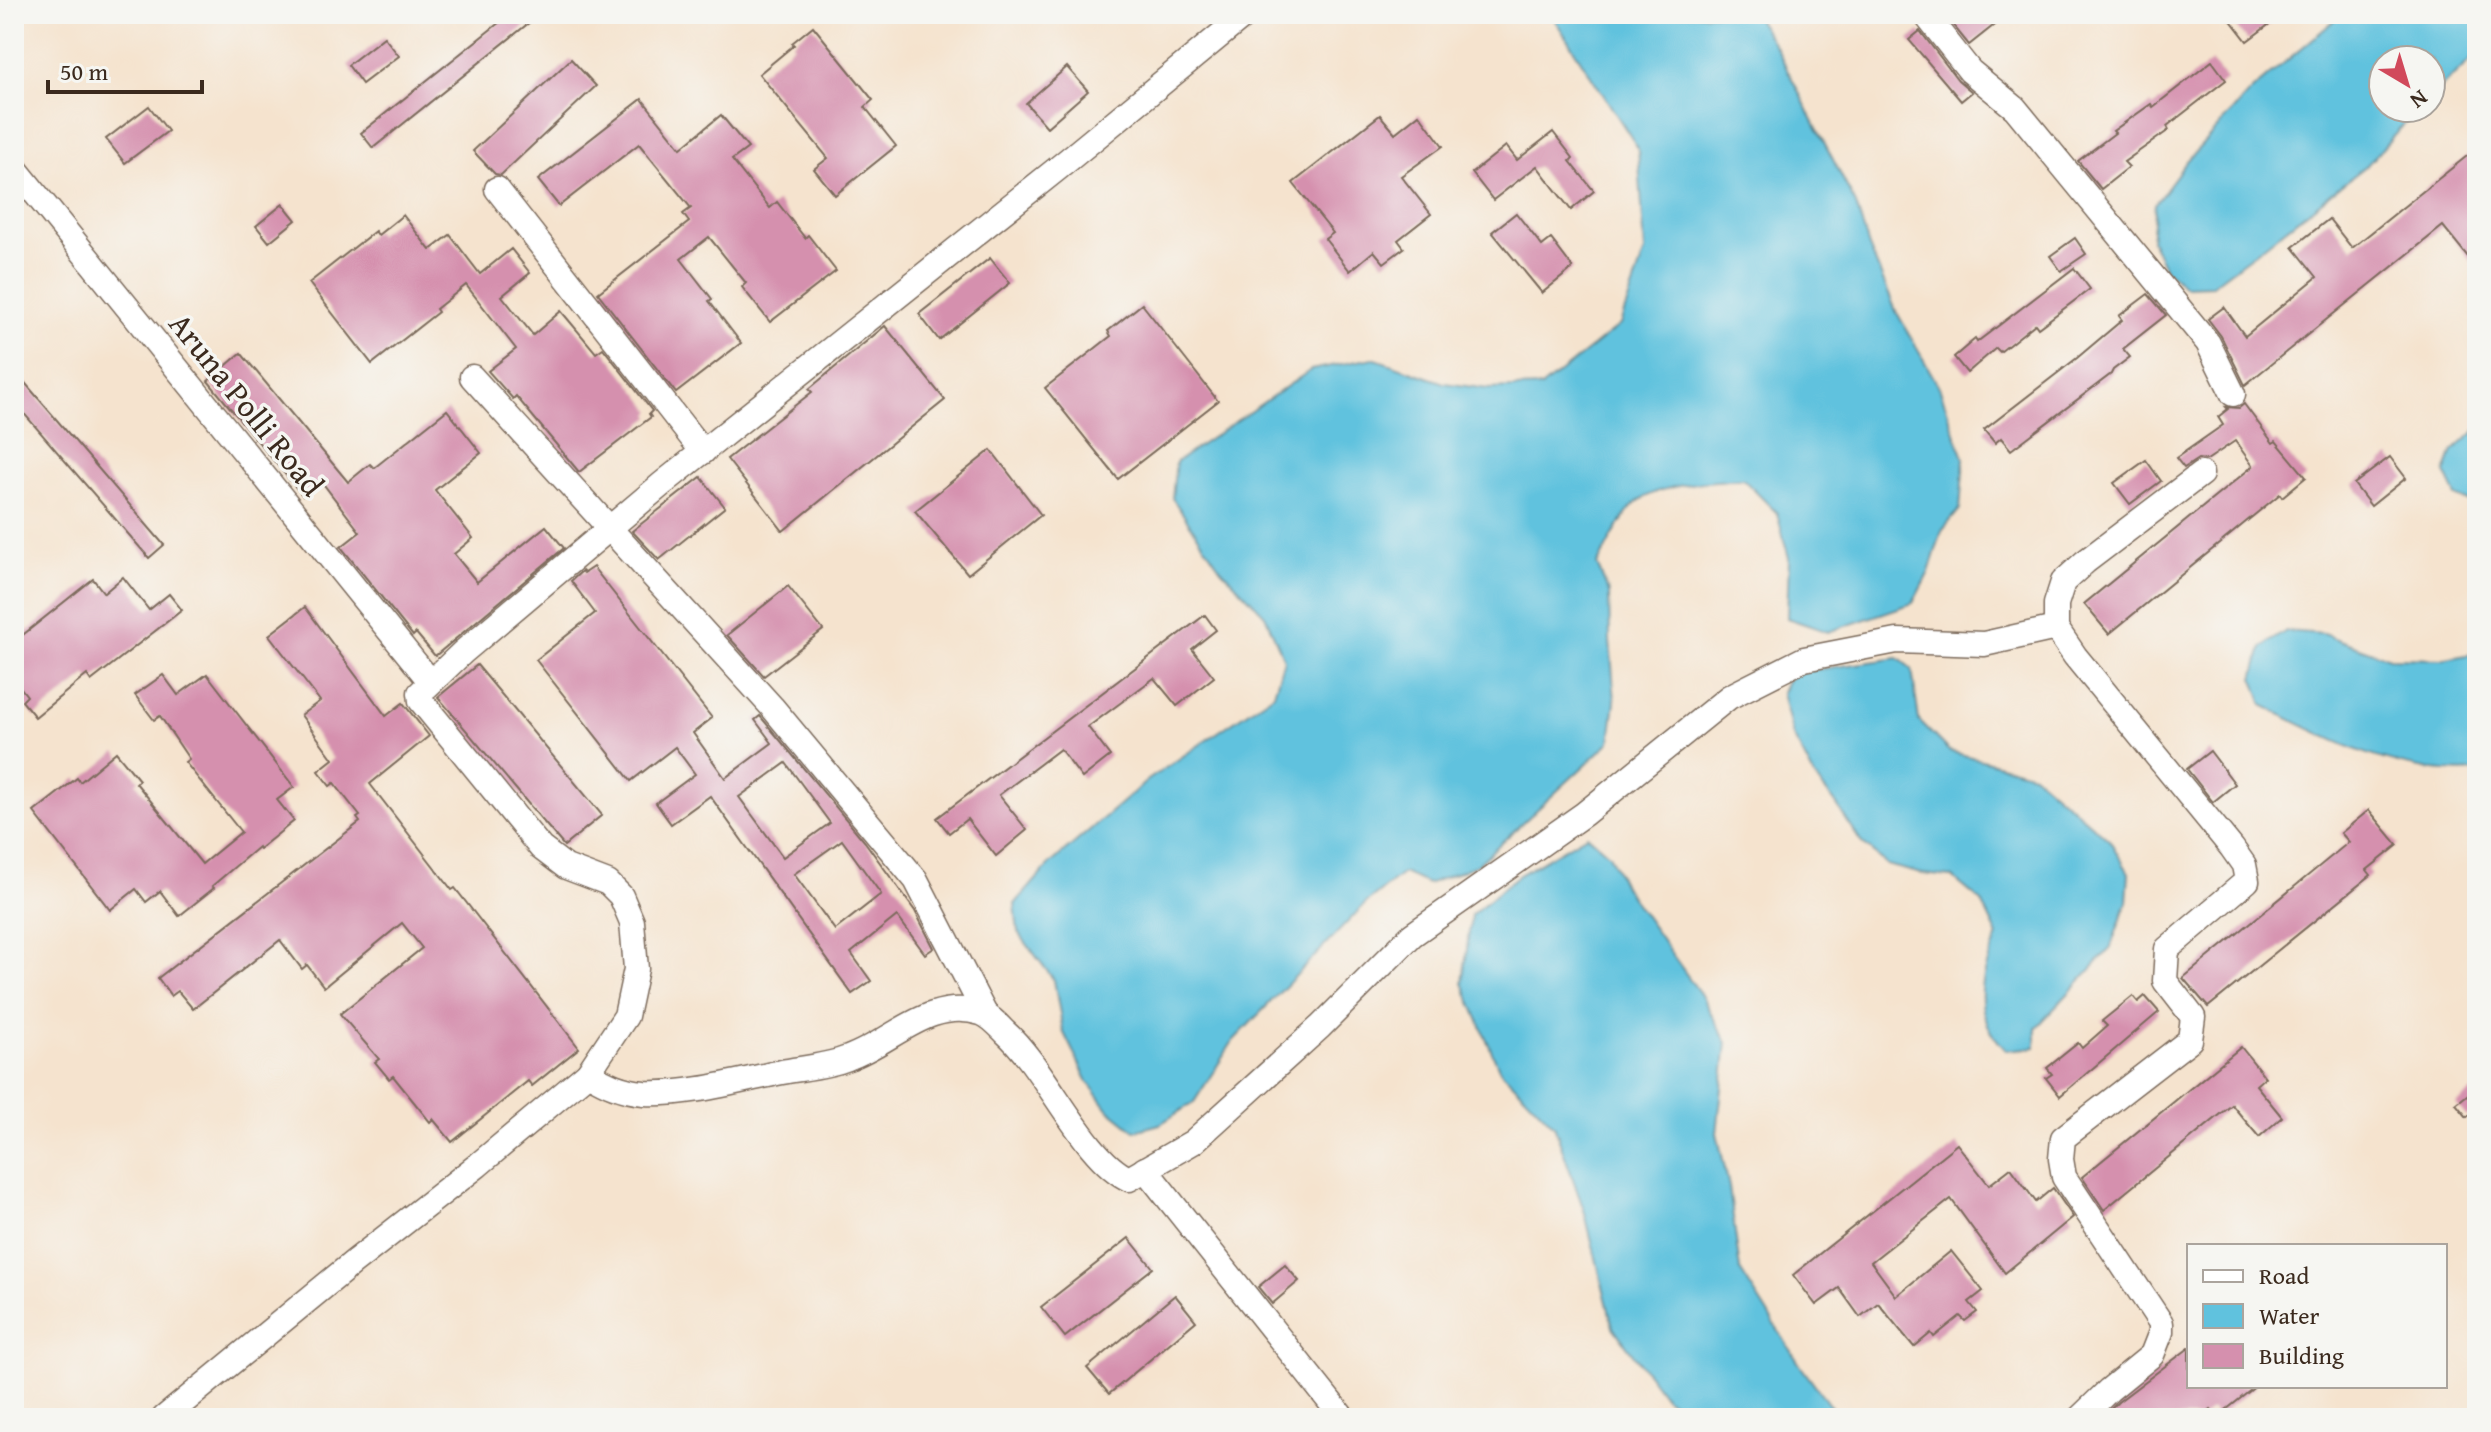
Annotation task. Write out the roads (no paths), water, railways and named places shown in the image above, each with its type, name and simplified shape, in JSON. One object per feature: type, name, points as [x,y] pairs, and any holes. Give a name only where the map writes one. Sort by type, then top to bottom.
[{"type":"street","points":[[164,1418],[588,1073],[626,1016],[636,969],[632,922],[621,896],[608,883],[566,867],[541,848],[421,701],[420,693],[430,681],[611,527],[1246,14]]},
{"type":"street","points":[[1925,14],[1970,71],[2015,108],[2208,343],[2233,394]]},
{"type":"street","name":"Aruna Polli Road","points":[[14,167],[430,681]]},
{"type":"street","points":[[497,189],[703,452]]},
{"type":"street","points":[[472,377],[772,707],[916,880],[985,1014],[1020,1045],[1114,1172],[1129,1179],[1193,1142],[1320,1027],[1412,935],[1584,814],[1729,697],[1804,659],[1897,641],[1984,644],[2056,628]]},
{"type":"street","points":[[2080,1418],[2152,1355],[2161,1332],[2161,1323],[2064,1177],[2061,1159],[2063,1138],[2190,1040],[2193,1017],[2165,981],[2167,949],[2247,881],[2244,865],[2232,848],[2075,656],[2056,628],[2056,604],[2063,582],[2142,517],[2201,474]]},
{"type":"street","points":[[588,1073],[614,1088],[665,1093],[848,1058],[926,1017],[955,1007],[985,1014]]},
{"type":"street","points":[[1145,1169],[1343,1418]]},
{"type":"water","points":[[1551,14],[1754,14],[1777,49],[1856,205],[1869,247],[1896,311],[1939,387],[1964,458],[1960,509],[1942,531],[1929,572],[1913,603],[1828,632],[1787,618],[1789,558],[1777,513],[1743,479],[1671,488],[1634,505],[1597,565],[1609,593],[1615,701],[1610,742],[1477,865],[1428,884],[1403,873],[1365,904],[1233,1041],[1194,1102],[1160,1124],[1135,1131],[1109,1110],[1088,1082],[1063,1031],[1054,980],[1018,932],[1015,904],[1049,865],[1148,780],[1274,694],[1284,659],[1265,615],[1221,569],[1172,498],[1176,462],[1311,370],[1373,358],[1444,383],[1488,389],[1542,387],[1620,325],[1645,251],[1638,148]]},
{"type":"water","points":[[2342,14],[2477,14],[2477,54],[2447,82],[2447,44],[2367,44],[2367,124],[2404,124],[2367,165],[2212,285],[2184,286],[2165,269],[2151,240],[2155,204],[2187,161],[2252,90]]},
{"type":"water","points":[[2477,430],[2477,506],[2456,496],[2445,473],[2453,451]]},
{"type":"water","points":[[2286,631],[2323,634],[2389,658],[2446,659],[2477,653],[2477,771],[2421,768],[2393,762],[2340,743],[2263,705],[2254,679],[2262,647]]},
{"type":"water","points":[[1898,658],[1912,669],[1919,721],[1949,751],[2033,774],[2110,841],[2129,873],[2127,902],[2110,949],[2036,1028],[2036,1047],[2006,1050],[1987,1023],[1983,1009],[1983,981],[1998,936],[1982,902],[1952,877],[1922,874],[1887,865],[1861,842],[1815,778],[1793,736],[1782,693],[1787,681],[1799,672]]},
{"type":"water","points":[[1587,835],[1609,854],[1625,888],[1701,995],[1727,1043],[1717,1133],[1729,1187],[1740,1270],[1802,1368],[1835,1413],[1834,1418],[1697,1418],[1665,1397],[1613,1327],[1585,1213],[1554,1125],[1499,1069],[1463,983],[1471,915],[1519,875]]}]
